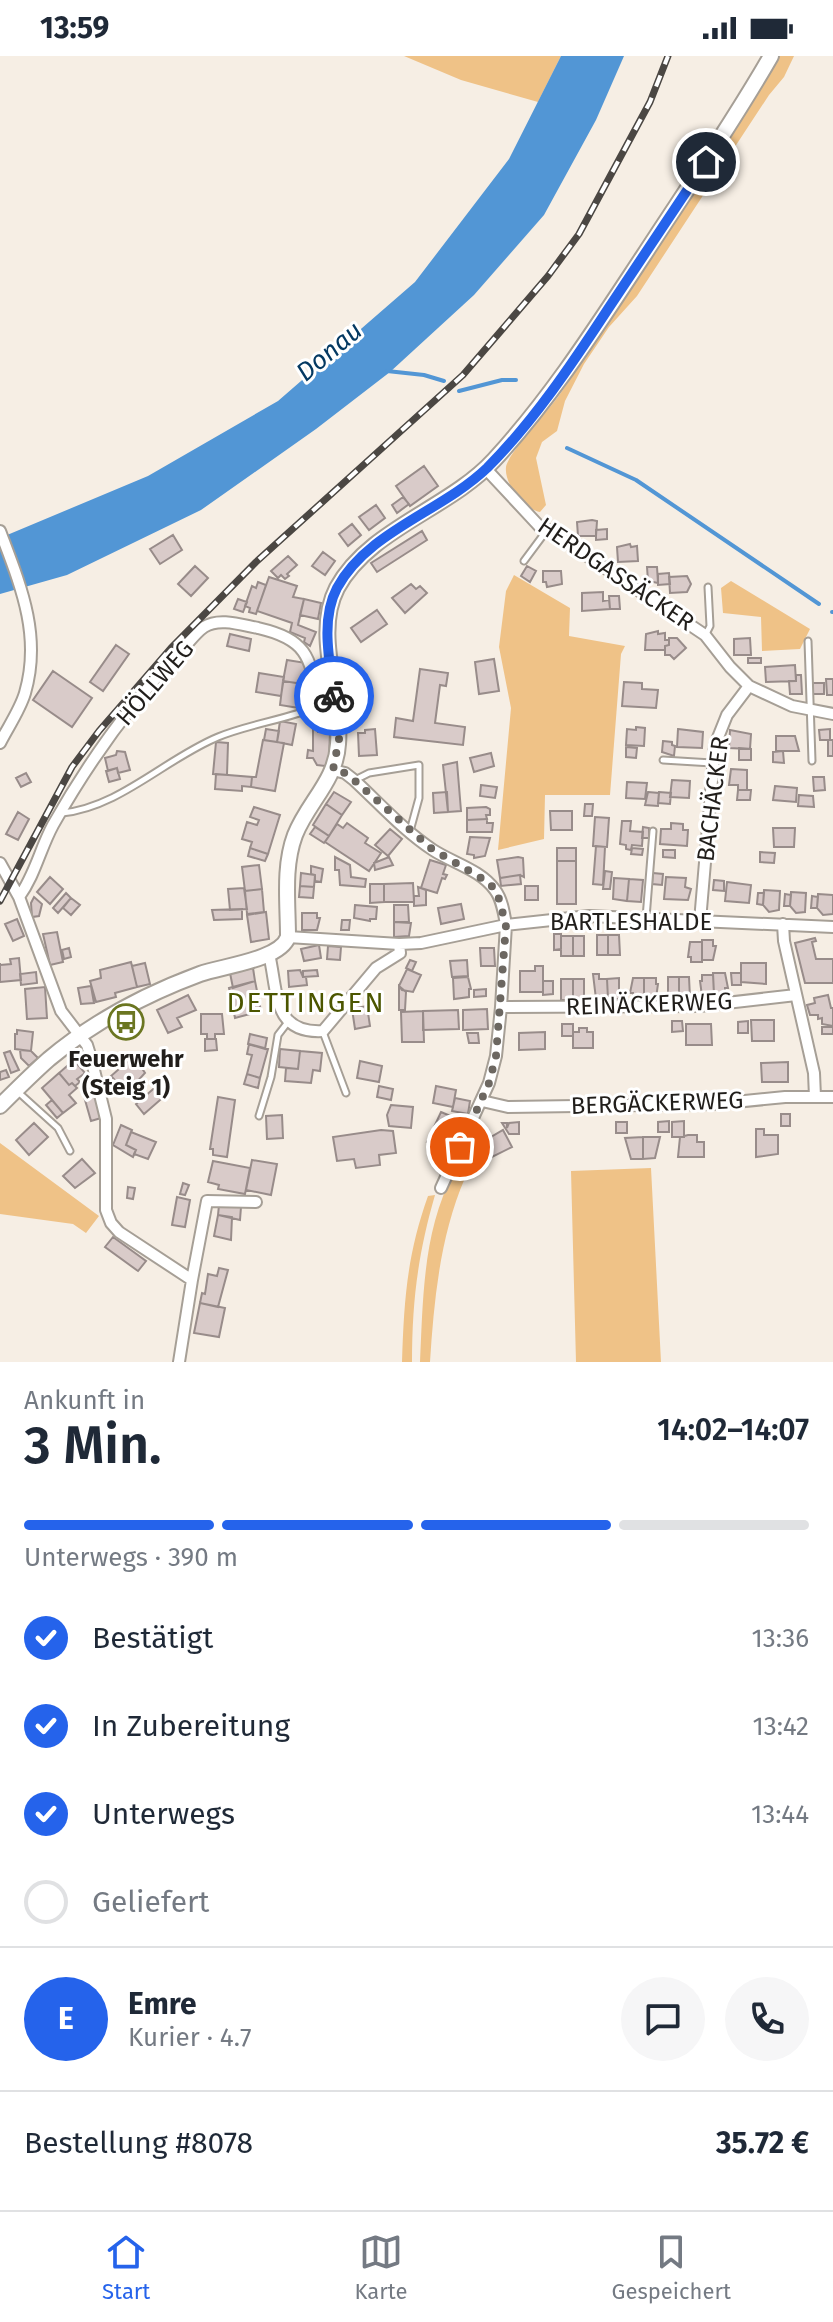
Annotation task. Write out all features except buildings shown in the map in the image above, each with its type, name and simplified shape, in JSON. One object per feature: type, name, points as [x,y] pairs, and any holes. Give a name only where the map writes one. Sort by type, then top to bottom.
[{"type":"main road","points":[[0,1106],[48,1060],[80,1035],[151,995],[200,974],[281,949],[288,937],[289,854],[296,833],[333,770],[339,739],[329,658],[329,616],[336,590],[352,565],[370,548],[443,502],[486,469],[529,420],[583,347],[706,162],[771,56]]},
{"type":"street","name":"HERDGASSÄCKER","points":[[486,469],[540,527],[705,635],[749,686],[771,698],[811,711],[833,714]]},
{"type":"street","points":[[0,531],[25,601],[31,632],[29,676],[24,696],[0,743]]},
{"type":"street","name":"HÖLLWEG","points":[[19,897],[61,813],[122,718],[158,674],[205,627],[221,622],[256,628],[279,634],[294,643],[310,660],[319,706]]},
{"type":"street","name":"BACHÄCKER","points":[[700,921],[713,763],[719,731],[749,686]]},
{"type":"street","points":[[319,706],[335,704]]},
{"type":"street","points":[[333,770],[345,773],[354,780],[409,832],[432,849],[488,882],[497,892],[506,925],[496,1056],[482,1101],[441,1188]]},
{"type":"street","points":[[1,870],[19,897],[61,1011],[80,1035],[91,1058],[106,1119],[106,1210],[111,1223],[119,1232],[192,1280]]},
{"type":"street","name":"BARTLESHALDE","points":[[288,937],[399,944],[442,940],[506,925],[589,916],[833,927]]},
{"type":"street","points":[[783,924],[784,941],[814,1073],[815,1097]]},
{"type":"street","points":[[269,954],[280,1010],[288,1022],[311,1032],[323,1031],[376,968],[400,953],[399,944]]},
{"type":"street","name":"REINÄCKERWEG","points":[[501,1007],[700,1006],[796,995]]},
{"type":"street","name":"BERGÄCKERWEG","points":[[482,1101],[508,1107],[715,1104],[833,1097]]},
{"type":"street","points":[[179,1362],[207,1201],[256,1202]]},
{"type":"lane","points":[[524,561],[547,529]]},
{"type":"lane","points":[[705,635],[710,626],[708,587]]},
{"type":"lane","points":[[808,641],[812,761]]},
{"type":"lane","points":[[61,813],[78,811],[139,784],[219,736],[319,706]]},
{"type":"lane","points":[[663,760],[713,763]]},
{"type":"lane","points":[[354,780],[369,773],[419,765],[419,798],[409,832]]},
{"type":"lane","points":[[646,919],[653,831]]},
{"type":"lane","points":[[259,1116],[271,1077],[278,1035],[288,1022]]},
{"type":"lane","points":[[323,1031],[346,1093]]},
{"type":"lane","points":[[16,1091],[58,1128],[70,1151]]},
{"type":"shaded area","points":[[404,56],[561,56],[538,102],[461,80]]},
{"type":"shaded area","points":[[777,56],[794,56],[784,77],[769,95],[637,296],[609,327],[584,364],[565,401],[557,431],[542,442],[536,458],[546,505],[540,512],[534,510],[522,501],[508,481],[508,460],[560,394],[616,311]]},
{"type":"shaded area","points":[[514,575],[570,608],[569,636],[625,646],[621,654],[610,795],[545,795],[544,839],[498,850],[511,708],[499,647],[506,591]]},
{"type":"shaded area","points":[[731,581],[810,629],[800,649],[762,651],[761,617],[723,613],[721,588]]},
{"type":"shaded area","points":[[0,1143],[99,1216],[86,1233],[73,1224],[0,1214]]},
{"type":"shaded area","points":[[651,1168],[661,1362],[576,1362],[571,1171]]},
{"type":"shaded area","points":[[454,1172],[465,1178],[444,1245],[430,1362],[420,1362],[430,1241]]},
{"type":"shaded area","points":[[435,1195],[417,1278],[412,1362],[402,1362],[411,1258],[428,1196]]},
{"type":"water","points":[[561,56],[624,56],[596,120],[544,215],[474,295],[390,372],[201,510],[67,575],[0,594],[0,538],[148,476],[278,401],[415,282],[509,159]]},
{"type":"waterway","points":[[387,371],[424,375],[444,381]]},
{"type":"waterway","points":[[459,391],[502,380],[516,380]]},
{"type":"waterway","points":[[567,448],[636,480],[819,604]]},
{"type":"railway","points":[[0,901],[72,767],[171,648],[256,562],[463,375],[548,276],[579,234],[650,102],[668,56]]},
{"type":"way so far","points":[[334,696],[339,739],[333,770],[345,773],[354,780],[409,832],[432,849],[488,882],[497,892],[502,905],[506,925],[496,1056],[489,1083],[460,1147]]},
{"type":"place","name":"Feuerwehr (Steig 1)","points":[[126,1022]]},
{"type":"district","name":"DETTINGEN","points":[[306,1002]]},
{"type":"route","points":[[334,696],[329,658],[329,616],[336,590],[352,565],[370,548],[461,490],[506,447],[550,394],[583,347],[706,162]]},
{"type":"water label","name":"Donau","points":[[329,351]]}]
